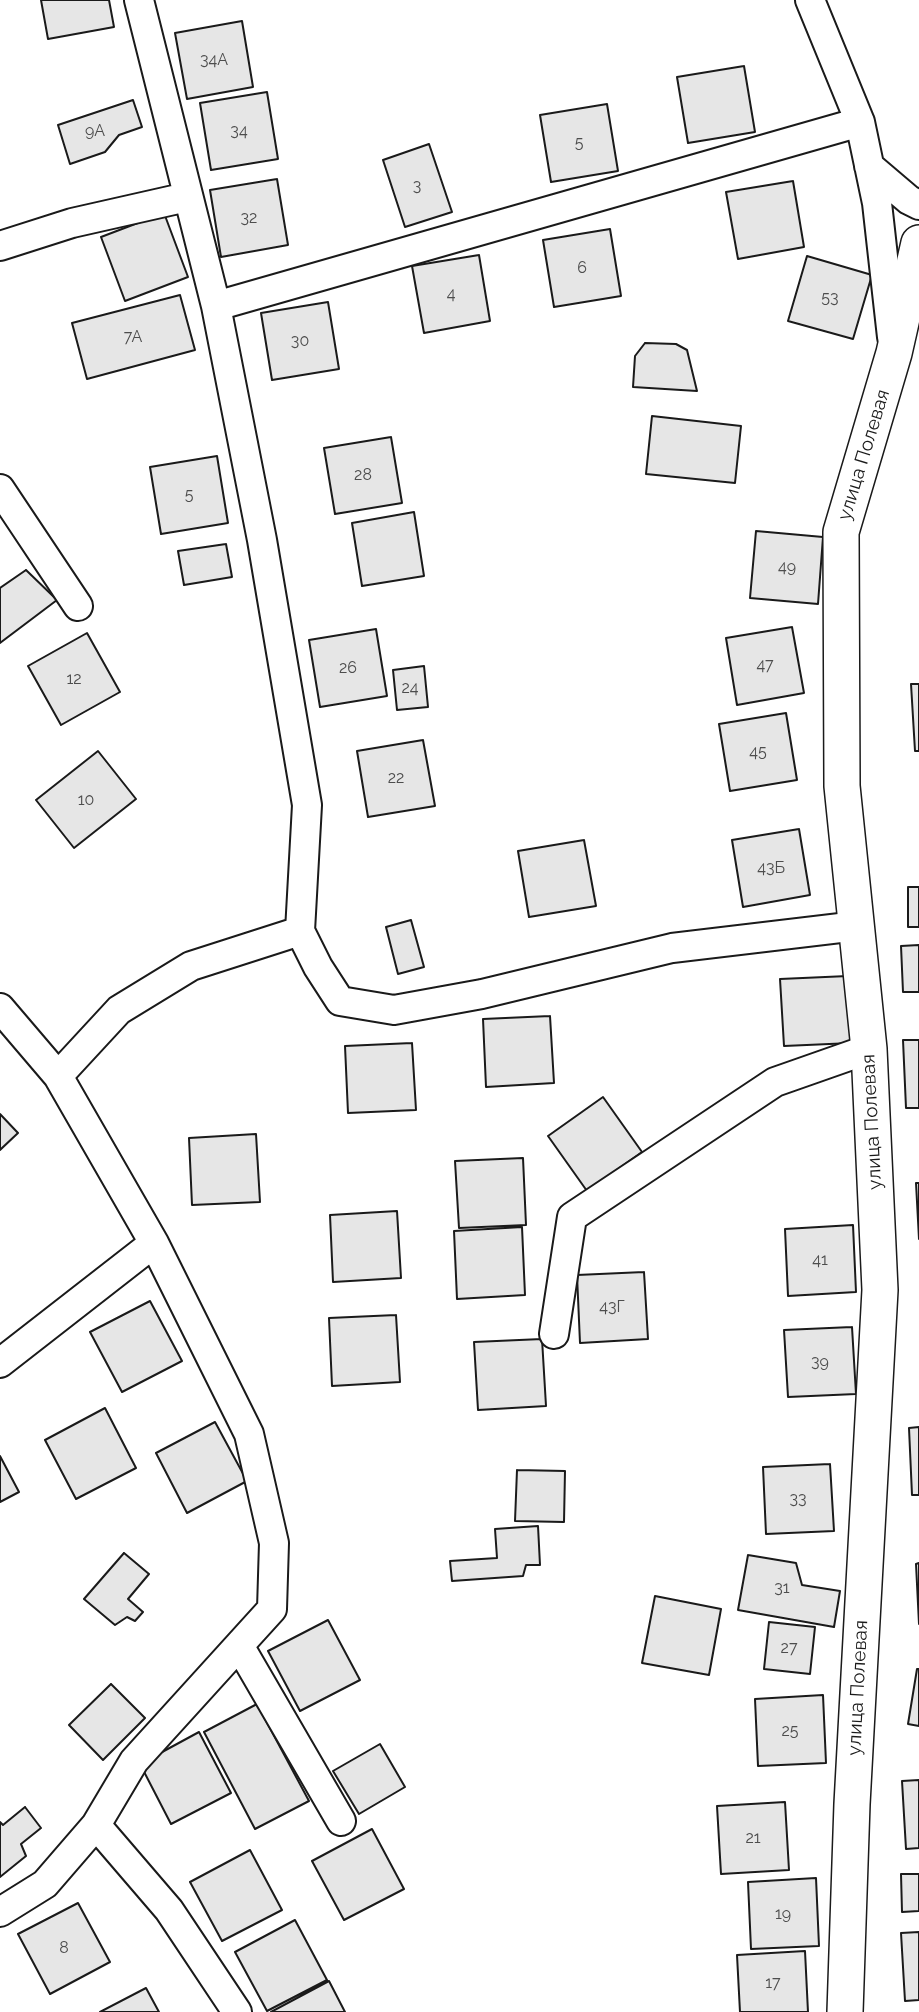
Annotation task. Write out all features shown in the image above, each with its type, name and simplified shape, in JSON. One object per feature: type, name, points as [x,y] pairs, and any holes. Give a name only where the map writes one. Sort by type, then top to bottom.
[{"type":"street","points":[[139,0],[216,306],[262,540],[307,805],[300,930],[318,967],[341,1000],[394,1010],[482,994],[672,948],[856,926]]},
{"type":"street","points":[[810,0],[860,122],[877,203],[894,353]]},
{"type":"street","points":[[216,306],[860,122]]},
{"type":"street","points":[[869,166],[909,200],[919,205]]},
{"type":"street","points":[[0,246],[72,223],[187,197]]},
{"type":"street","name":"улица Полевая","points":[[845,2012],[852,1804],[880,1290],[869,1049],[842,786],[841,532],[894,353],[919,243]]},
{"type":"street","points":[[0,489],[78,606]]},
{"type":"street","points":[[58,1076],[119,1010],[191,966],[300,930]]},
{"type":"street","points":[[0,1008],[58,1076],[153,1243],[249,1434],[274,1543],[272,1609],[134,1761],[96,1825],[45,1884],[0,1912]]},
{"type":"street","points":[[554,1334],[572,1217],[775,1083],[869,1049]]},
{"type":"street","points":[[0,1363],[153,1243]]},
{"type":"street","points":[[240,1647],[341,1821]]},
{"type":"street","points":[[96,1825],[169,1910],[237,2012]]},
{"type":"building","points":[[41,0],[109,0],[114,27],[48,39]]},
{"type":"building","points":[[242,21],[253,87],[187,99],[175,33]]},
{"type":"building","points":[[744,66],[755,132],[688,143],[677,77]]},
{"type":"building","points":[[267,92],[278,159],[211,170],[200,103]]},
{"type":"building","points":[[133,100],[142,127],[119,135],[105,152],[70,164],[58,125]]},
{"type":"building","points":[[607,104],[618,171],[551,182],[540,115]]},
{"type":"building","points":[[429,144],[452,212],[405,227],[383,160]]},
{"type":"building","points":[[277,179],[288,245],[221,257],[210,190]]},
{"type":"building","points":[[793,181],[804,247],[738,259],[726,192]]},
{"type":"building","points":[[164,213],[188,277],[125,301],[101,237]]},
{"type":"building","points":[[610,229],[621,296],[554,307],[543,240]]},
{"type":"building","points":[[479,255],[490,321],[424,333],[412,266]]},
{"type":"building","points":[[807,256],[872,275],[853,339],[788,321]]},
{"type":"building","points":[[180,295],[195,350],[87,379],[72,323]]},
{"type":"building","points":[[328,302],[339,369],[272,380],[261,313]]},
{"type":"building","points":[[645,343],[676,344],[687,350],[697,391],[633,387],[635,356]]},
{"type":"building","points":[[652,416],[741,426],[735,483],[646,474]]},
{"type":"building","points":[[391,437],[402,503],[335,514],[324,448]]},
{"type":"building","points":[[217,456],[228,523],[161,534],[150,467]]},
{"type":"building","points":[[414,512],[424,576],[362,586],[352,523]]},
{"type":"building","points":[[756,531],[823,537],[818,604],[750,598]]},
{"type":"building","points":[[226,544],[232,577],[184,585],[178,551]]},
{"type":"building","points":[[26,570],[57,600],[0,643],[0,588]]},
{"type":"building","points":[[792,627],[804,693],[737,705],[726,638]]},
{"type":"building","points":[[376,629],[387,696],[320,707],[309,640]]},
{"type":"building","points":[[87,633],[120,692],[61,725],[28,666]]},
{"type":"building","points":[[424,666],[428,707],[397,710],[393,670]]},
{"type":"building","points":[[911,684],[919,684],[919,751],[915,751]]},
{"type":"building","points":[[786,713],[797,780],[730,791],[719,724]]},
{"type":"building","points":[[423,740],[435,806],[368,817],[357,751]]},
{"type":"building","points":[[98,751],[136,799],[74,848],[36,800]]},
{"type":"building","points":[[799,829],[810,895],[743,907],[732,840]]},
{"type":"building","points":[[584,840],[596,906],[529,917],[518,851]]},
{"type":"building","points":[[908,887],[919,887],[919,927],[908,927]]},
{"type":"building","points":[[411,920],[424,967],[398,974],[386,927]]},
{"type":"building","points":[[919,945],[919,992],[903,992],[901,946]]},
{"type":"building","points":[[848,976],[852,1043],[784,1046],[780,979]]},
{"type":"building","points":[[550,1016],[554,1083],[486,1087],[483,1019]]},
{"type":"building","points":[[903,1040],[919,1040],[919,1108],[906,1108]]},
{"type":"building","points":[[412,1043],[416,1110],[348,1113],[345,1046]]},
{"type":"building","points":[[603,1097],[642,1152],[587,1191],[548,1136]]},
{"type":"building","points":[[0,1114],[18,1133],[0,1150]]},
{"type":"building","points":[[256,1134],[260,1202],[192,1205],[189,1138]]},
{"type":"building","points":[[523,1158],[526,1225],[459,1228],[455,1161]]},
{"type":"building","points":[[916,1183],[919,1183],[919,1239]]},
{"type":"building","points":[[397,1211],[401,1278],[333,1282],[330,1215]]},
{"type":"building","points":[[853,1225],[856,1292],[788,1296],[785,1229]]},
{"type":"building","points":[[522,1227],[525,1295],[457,1299],[454,1231]]},
{"type":"building","points":[[644,1272],[648,1339],[580,1343],[577,1275]]},
{"type":"building","points":[[150,1301],[182,1361],[122,1392],[90,1332]]},
{"type":"building","points":[[396,1315],[400,1382],[332,1386],[329,1318]]},
{"type":"building","points":[[852,1327],[856,1394],[788,1397],[784,1330]]},
{"type":"building","points":[[542,1339],[546,1406],[478,1410],[474,1342]]},
{"type":"building","points":[[105,1408],[136,1468],[76,1499],[45,1440]]},
{"type":"building","points":[[215,1422],[247,1481],[187,1513],[156,1453]]},
{"type":"building","points":[[919,1427],[919,1495],[912,1495],[909,1428]]},
{"type":"building","points":[[0,1456],[19,1492],[0,1502]]},
{"type":"building","points":[[830,1464],[834,1531],[766,1534],[763,1467]]},
{"type":"building","points":[[517,1470],[565,1471],[564,1522],[515,1521]]},
{"type":"building","points":[[538,1526],[540,1565],[526,1565],[523,1576],[452,1581],[450,1561],[497,1558],[495,1529]]},
{"type":"building","points":[[124,1553],[149,1574],[128,1599],[143,1612],[135,1621],[127,1617],[115,1625],[84,1599]]},
{"type":"building","points":[[748,1555],[796,1563],[802,1585],[840,1591],[834,1627],[738,1610]]},
{"type":"building","points":[[919,1563],[919,1624],[916,1564]]},
{"type":"building","points":[[655,1596],[721,1609],[709,1675],[642,1663]]},
{"type":"building","points":[[328,1620],[360,1680],[300,1711],[268,1651]]},
{"type":"building","points":[[769,1622],[815,1627],[810,1674],[764,1669]]},
{"type":"building","points":[[919,1669],[919,1726],[908,1724]]},
{"type":"building","points":[[111,1684],[145,1718],[103,1760],[69,1725]]},
{"type":"building","points":[[823,1695],[826,1763],[758,1766],[755,1699]]},
{"type":"building","points":[[257,1704],[309,1801],[255,1829],[204,1732]]},
{"type":"building","points":[[199,1732],[231,1793],[171,1824],[140,1764]]},
{"type":"building","points":[[380,1744],[405,1787],[359,1814],[333,1771]]},
{"type":"building","points":[[919,1780],[919,1848],[906,1849],[902,1781]]},
{"type":"building","points":[[785,1802],[789,1870],[721,1874],[717,1806]]},
{"type":"building","points":[[25,1807],[41,1828],[21,1844],[26,1856],[0,1877],[0,1822],[3,1825]]},
{"type":"building","points":[[372,1829],[404,1889],[344,1920],[312,1861]]},
{"type":"building","points":[[250,1850],[282,1910],[222,1941],[190,1882]]},
{"type":"building","points":[[901,1874],[919,1874],[919,1911],[902,1912]]},
{"type":"building","points":[[816,1878],[819,1946],[751,1949],[748,1882]]},
{"type":"building","points":[[78,1903],[110,1962],[50,1994],[18,1934]]},
{"type":"building","points":[[295,1920],[327,1980],[267,2011],[235,1952]]},
{"type":"building","points":[[919,1932],[919,2000],[905,2001],[901,1933]]},
{"type":"building","points":[[805,1951],[808,2012],[740,2012],[737,1955]]},
{"type":"building","points":[[329,1981],[345,2012],[271,2012]]},
{"type":"building","points":[[146,1988],[159,2012],[100,2012]]}]
